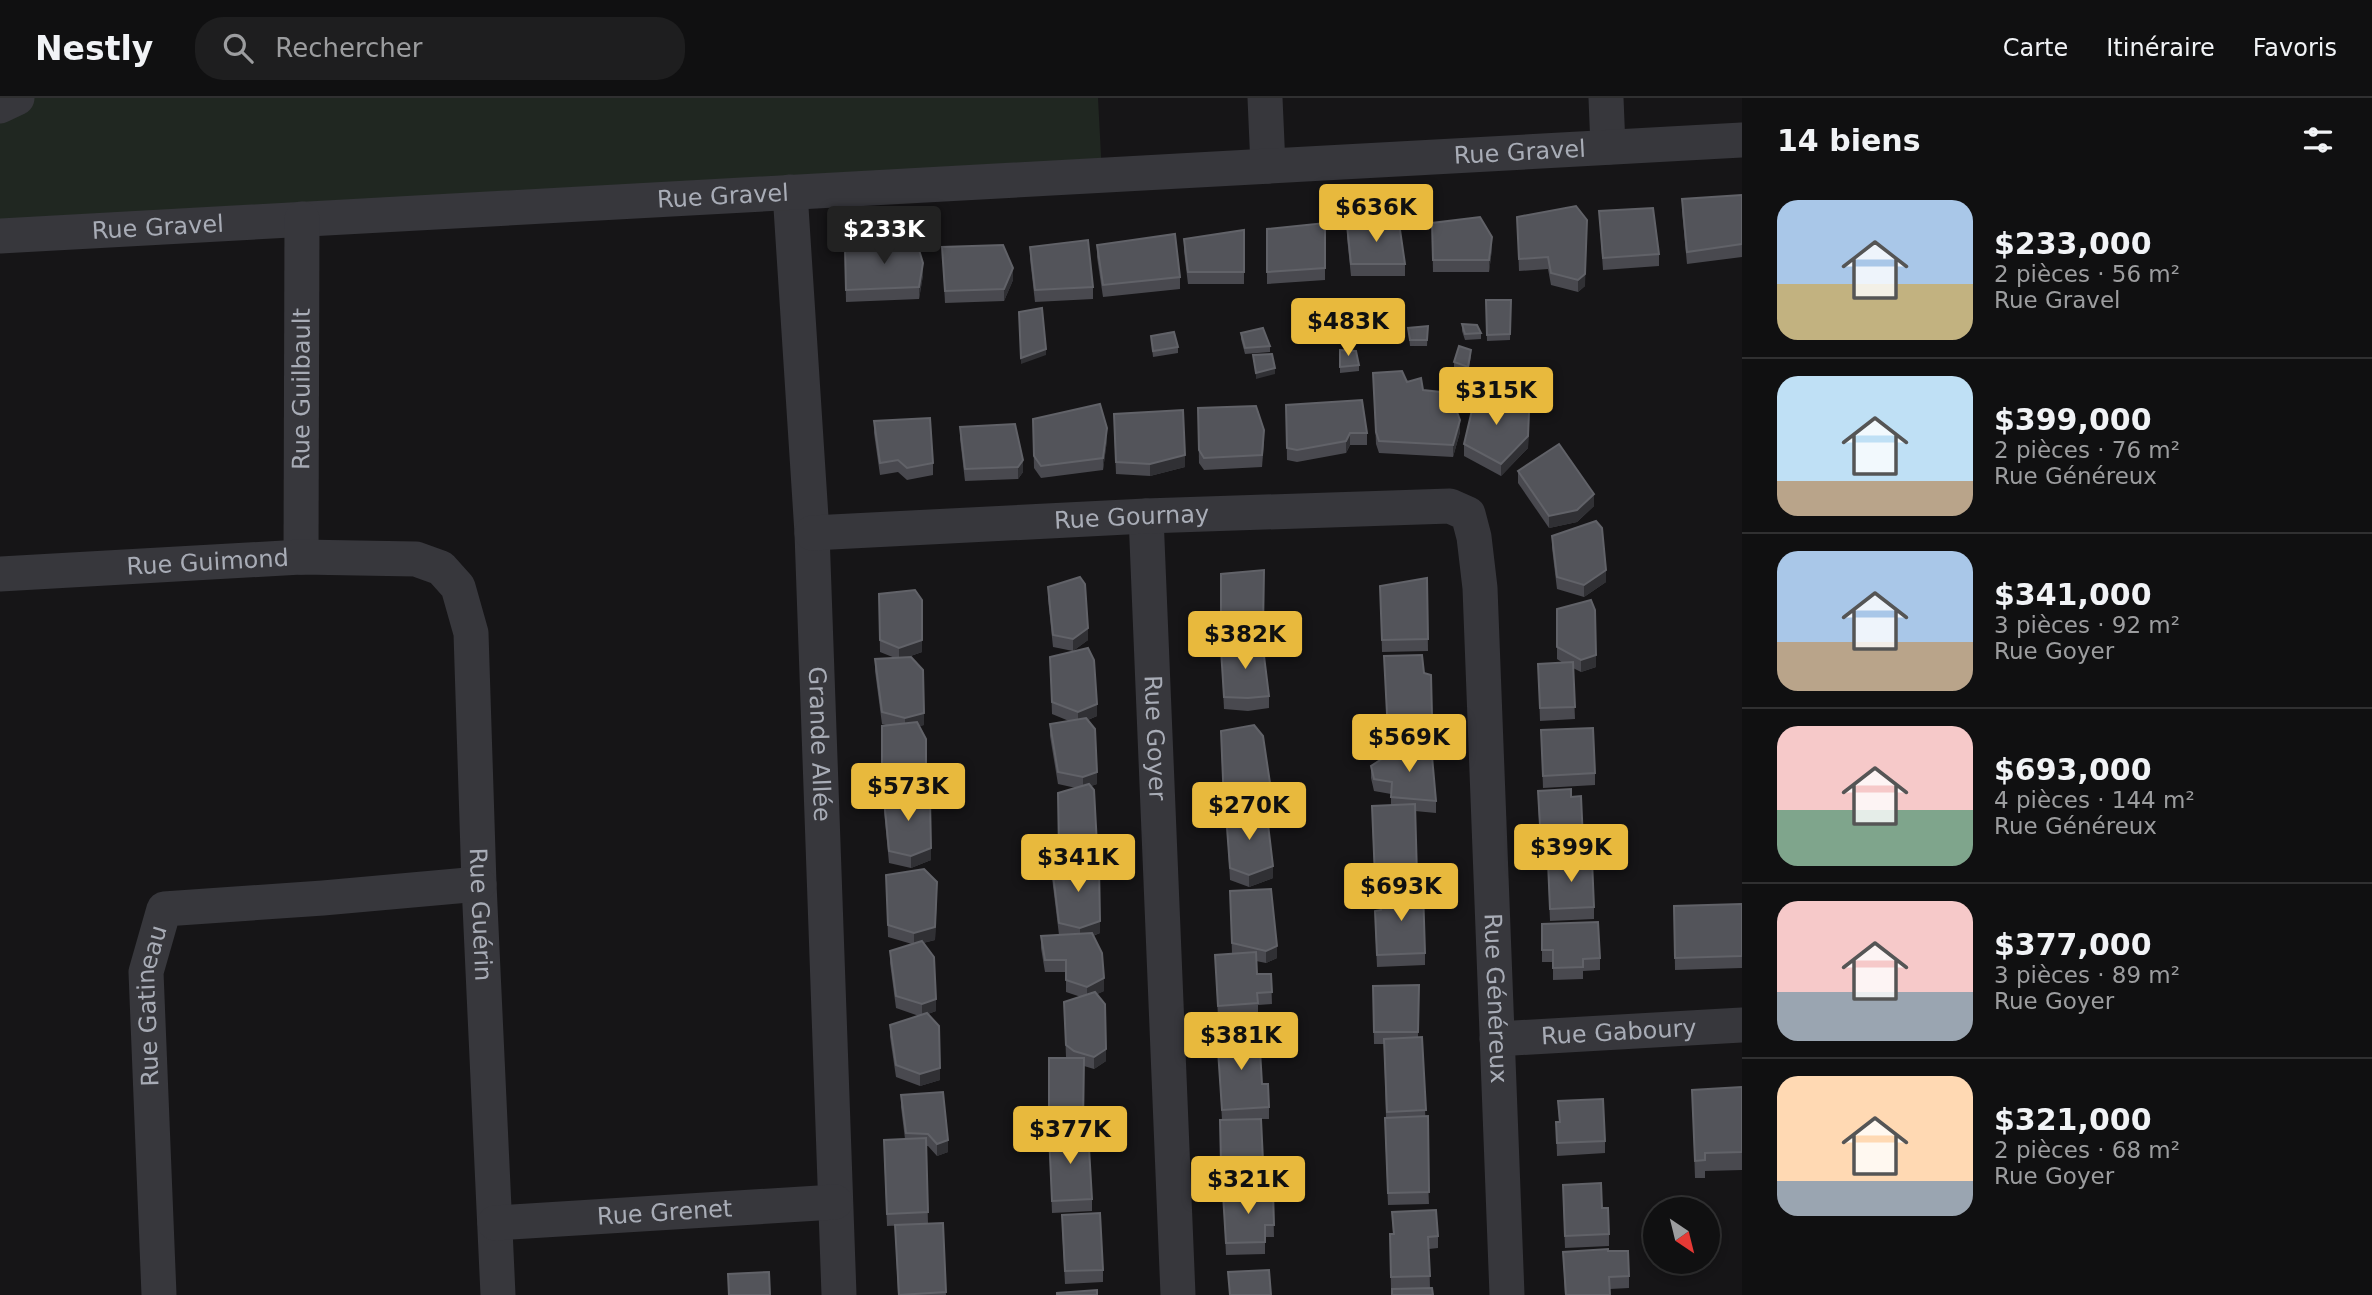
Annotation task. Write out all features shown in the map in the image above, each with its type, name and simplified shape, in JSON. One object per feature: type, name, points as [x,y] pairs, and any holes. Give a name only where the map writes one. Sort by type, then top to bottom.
[{"type":"street","points":[[0,106],[17,98]]},
{"type":"street","points":[[1265,98],[1268,166]]},
{"type":"street","points":[[1606,98],[1608,147]]},
{"type":"street","name":"Rue Gravel","points":[[0,236],[1742,140]]},
{"type":"street","name":"Grande Allée","points":[[790,192],[812,533],[839,1295]]},
{"type":"street","name":"Rue Guilbault","points":[[301,557],[302,219]]},
{"type":"street","name":"Rue Gournay","points":[[812,533],[1146,516],[1450,506]]},
{"type":"street","name":"Rue Généreux","points":[[1450,506],[1468,514],[1474,537],[1480,589],[1507,1295]]},
{"type":"street","name":"Rue Goyer","points":[[1146,516],[1178,1295]]},
{"type":"street","name":"Rue Guimond","points":[[0,575],[301,557],[416,559]]},
{"type":"street","name":"Rue Guérin","points":[[416,559],[441,568],[458,587],[471,633],[479,884],[498,1295]]},
{"type":"street","name":"Rue Gatineau","points":[[159,1295],[146,972],[164,909],[479,884]]},
{"type":"street","name":"Rue Gaboury","points":[[1497,1039],[1742,1025]]},
{"type":"street","name":"Rue Grenet","points":[[495,1223],[835,1202]]},
{"type":"shaded area","points":[[0,98],[1098,98],[1102,175],[0,236]]},
{"type":"building","points":[[1742,195],[1742,244],[1687,252],[1682,199]]},
{"type":"building","points":[[1576,206],[1587,220],[1585,274],[1578,280],[1551,273],[1548,257],[1519,259],[1517,217]]},
{"type":"building","points":[[1653,208],[1659,254],[1603,258],[1599,211]]},
{"type":"building","points":[[1480,217],[1492,237],[1489,260],[1433,260],[1432,223]]},
{"type":"building","points":[[1325,223],[1325,268],[1267,272],[1267,229]]},
{"type":"building","points":[[1399,223],[1405,264],[1351,264],[1347,225]]},
{"type":"building","points":[[1244,230],[1244,272],[1188,272],[1184,239]]},
{"type":"building","points":[[1175,234],[1180,277],[1103,285],[1097,245]]},
{"type":"building","points":[[916,240],[923,263],[919,287],[846,290],[845,249]]},
{"type":"building","points":[[1088,240],[1093,287],[1035,290],[1030,247]]},
{"type":"building","points":[[1003,245],[1013,268],[1004,289],[945,291],[942,247]]},
{"type":"building","points":[[1486,300],[1511,300],[1510,334],[1487,335]]},
{"type":"building","points":[[1042,308],[1046,349],[1021,358],[1019,312]]},
{"type":"building","points":[[1462,324],[1477,325],[1481,333],[1465,334]]},
{"type":"building","points":[[1428,326],[1427,340],[1410,340],[1408,328]]},
{"type":"building","points":[[1263,328],[1270,346],[1245,348],[1241,333]]},
{"type":"building","points":[[1174,332],[1178,347],[1153,351],[1151,336]]},
{"type":"building","points":[[1459,346],[1471,350],[1468,367],[1454,362]]},
{"type":"building","points":[[1340,350],[1356,351],[1359,365],[1340,367]]},
{"type":"building","points":[[1272,354],[1275,368],[1256,373],[1253,355]]},
{"type":"building","points":[[1402,371],[1407,382],[1421,378],[1423,390],[1450,393],[1460,420],[1453,445],[1379,441],[1376,432],[1373,373]]},
{"type":"building","points":[[1477,389],[1529,412],[1528,436],[1501,464],[1464,444]]},
{"type":"building","points":[[1362,400],[1367,433],[1350,433],[1346,441],[1297,450],[1287,448],[1286,405]]},
{"type":"building","points":[[1100,404],[1107,428],[1103,458],[1041,466],[1034,456],[1033,419]]},
{"type":"building","points":[[1256,406],[1264,430],[1262,455],[1204,458],[1199,450],[1198,408]]},
{"type":"building","points":[[1183,410],[1185,455],[1150,464],[1116,462],[1114,414]]},
{"type":"building","points":[[930,418],[933,463],[907,468],[898,460],[880,463],[874,421]]},
{"type":"building","points":[[1015,424],[1023,460],[1018,467],[965,469],[960,427]]},
{"type":"building","points":[[1559,444],[1594,494],[1577,510],[1549,516],[1518,471]]},
{"type":"building","points":[[1596,521],[1602,528],[1606,570],[1584,585],[1557,577],[1552,536]]},
{"type":"building","points":[[1264,570],[1263,628],[1245,630],[1221,626],[1221,574]]},
{"type":"building","points":[[1080,577],[1085,584],[1088,628],[1073,639],[1053,635],[1048,587]]},
{"type":"building","points":[[1427,578],[1428,639],[1382,640],[1380,586]]},
{"type":"building","points":[[915,590],[922,600],[922,640],[899,648],[880,640],[879,594]]},
{"type":"building","points":[[1591,600],[1595,610],[1596,655],[1581,660],[1557,647],[1557,609]]},
{"type":"building","points":[[1258,641],[1263,648],[1269,696],[1224,697],[1221,649]]},
{"type":"building","points":[[1088,648],[1094,660],[1097,704],[1078,712],[1052,702],[1050,657]]},
{"type":"building","points":[[1422,655],[1424,673],[1431,675],[1432,716],[1427,716],[1429,734],[1411,738],[1388,733],[1384,656]]},
{"type":"building","points":[[911,657],[923,670],[924,713],[905,718],[882,712],[875,659]]},
{"type":"building","points":[[1573,662],[1575,707],[1540,708],[1538,664]]},
{"type":"building","points":[[1086,718],[1095,729],[1097,772],[1083,777],[1058,772],[1050,724]]},
{"type":"building","points":[[917,722],[926,739],[926,783],[906,783],[882,778],[882,726]]},
{"type":"building","points":[[1254,725],[1263,736],[1270,783],[1265,800],[1248,806],[1224,803],[1221,731]]},
{"type":"building","points":[[1593,728],[1595,773],[1543,776],[1541,730]]},
{"type":"building","points":[[1431,745],[1436,801],[1391,797],[1392,782],[1374,779],[1371,766],[1388,755]]},
{"type":"building","points":[[1089,784],[1094,790],[1097,845],[1081,856],[1059,850],[1058,793]]},
{"type":"building","points":[[917,789],[930,800],[931,848],[911,856],[889,851],[884,799]]},
{"type":"building","points":[[1571,789],[1571,797],[1581,796],[1583,841],[1545,843],[1545,825],[1540,825],[1538,791]]},
{"type":"building","points":[[1415,804],[1417,875],[1375,877],[1372,806]]},
{"type":"building","points":[[1260,809],[1267,816],[1273,866],[1249,875],[1230,868],[1226,814]]},
{"type":"building","points":[[1592,860],[1594,907],[1550,909],[1548,862]]},
{"type":"building","points":[[1093,861],[1099,866],[1100,921],[1080,928],[1059,923],[1052,866]]},
{"type":"building","points":[[924,869],[937,882],[935,927],[914,933],[888,925],[886,875]]},
{"type":"building","points":[[1271,889],[1277,946],[1266,951],[1232,943],[1230,891]]},
{"type":"building","points":[[1423,889],[1425,953],[1377,955],[1375,911],[1381,910],[1380,891]]},
{"type":"building","points":[[1742,904],[1742,956],[1675,958],[1674,906]]},
{"type":"building","points":[[1598,922],[1600,958],[1583,959],[1583,967],[1553,968],[1553,950],[1542,950],[1542,924]]},
{"type":"building","points":[[1092,933],[1102,953],[1104,978],[1087,987],[1066,980],[1066,960],[1045,960],[1041,936]]},
{"type":"building","points":[[922,941],[934,957],[936,999],[922,1004],[896,996],[890,951]]},
{"type":"building","points":[[1256,952],[1257,974],[1271,974],[1272,992],[1257,993],[1258,1003],[1218,1006],[1215,955]]},
{"type":"building","points":[[1419,985],[1418,1032],[1374,1032],[1373,986]]},
{"type":"building","points":[[1095,992],[1105,1004],[1106,1049],[1094,1057],[1074,1051],[1066,1045],[1064,1002]]},
{"type":"building","points":[[927,1013],[939,1026],[940,1068],[920,1074],[896,1065],[890,1025]]},
{"type":"building","points":[[1259,1033],[1262,1084],[1268,1084],[1269,1107],[1222,1110],[1217,1035]]},
{"type":"building","points":[[1422,1037],[1426,1110],[1387,1112],[1384,1039]]},
{"type":"building","points":[[1049,1058],[1084,1058],[1083,1124],[1049,1124]]},
{"type":"building","points":[[1742,1087],[1742,1152],[1705,1153],[1705,1160],[1695,1161],[1692,1090]]},
{"type":"building","points":[[943,1092],[948,1140],[937,1144],[928,1134],[906,1133],[901,1095]]},
{"type":"building","points":[[1603,1099],[1605,1141],[1557,1143],[1556,1122],[1560,1122],[1558,1101]]},
{"type":"building","points":[[1428,1116],[1429,1192],[1388,1193],[1385,1118]]},
{"type":"building","points":[[1261,1119],[1263,1161],[1221,1163],[1220,1120]]},
{"type":"building","points":[[1088,1131],[1092,1199],[1052,1201],[1049,1133]]},
{"type":"building","points":[[926,1138],[928,1212],[887,1214],[884,1140]]},
{"type":"building","points":[[1601,1183],[1602,1208],[1608,1208],[1609,1234],[1565,1236],[1563,1185]]},
{"type":"building","points":[[1273,1192],[1274,1225],[1265,1225],[1265,1242],[1226,1243],[1223,1194]]},
{"type":"building","points":[[1436,1210],[1438,1236],[1428,1237],[1430,1276],[1391,1277],[1390,1234],[1394,1234],[1392,1212]]},
{"type":"building","points":[[1100,1213],[1103,1270],[1065,1271],[1062,1215]]},
{"type":"building","points":[[943,1223],[946,1292],[899,1295],[895,1225]]},
{"type":"building","points":[[1608,1249],[1628,1251],[1629,1276],[1609,1277],[1610,1295],[1566,1295],[1563,1252]]},
{"type":"building","points":[[1269,1270],[1271,1295],[1230,1295],[1228,1272]]},
{"type":"building","points":[[769,1272],[770,1295],[729,1295],[728,1274]]},
{"type":"building","points":[[1432,1288],[1433,1295],[1392,1295],[1392,1289]]},
{"type":"building","points":[[1097,1290],[1097,1295],[1057,1295],[1057,1293]]}]
